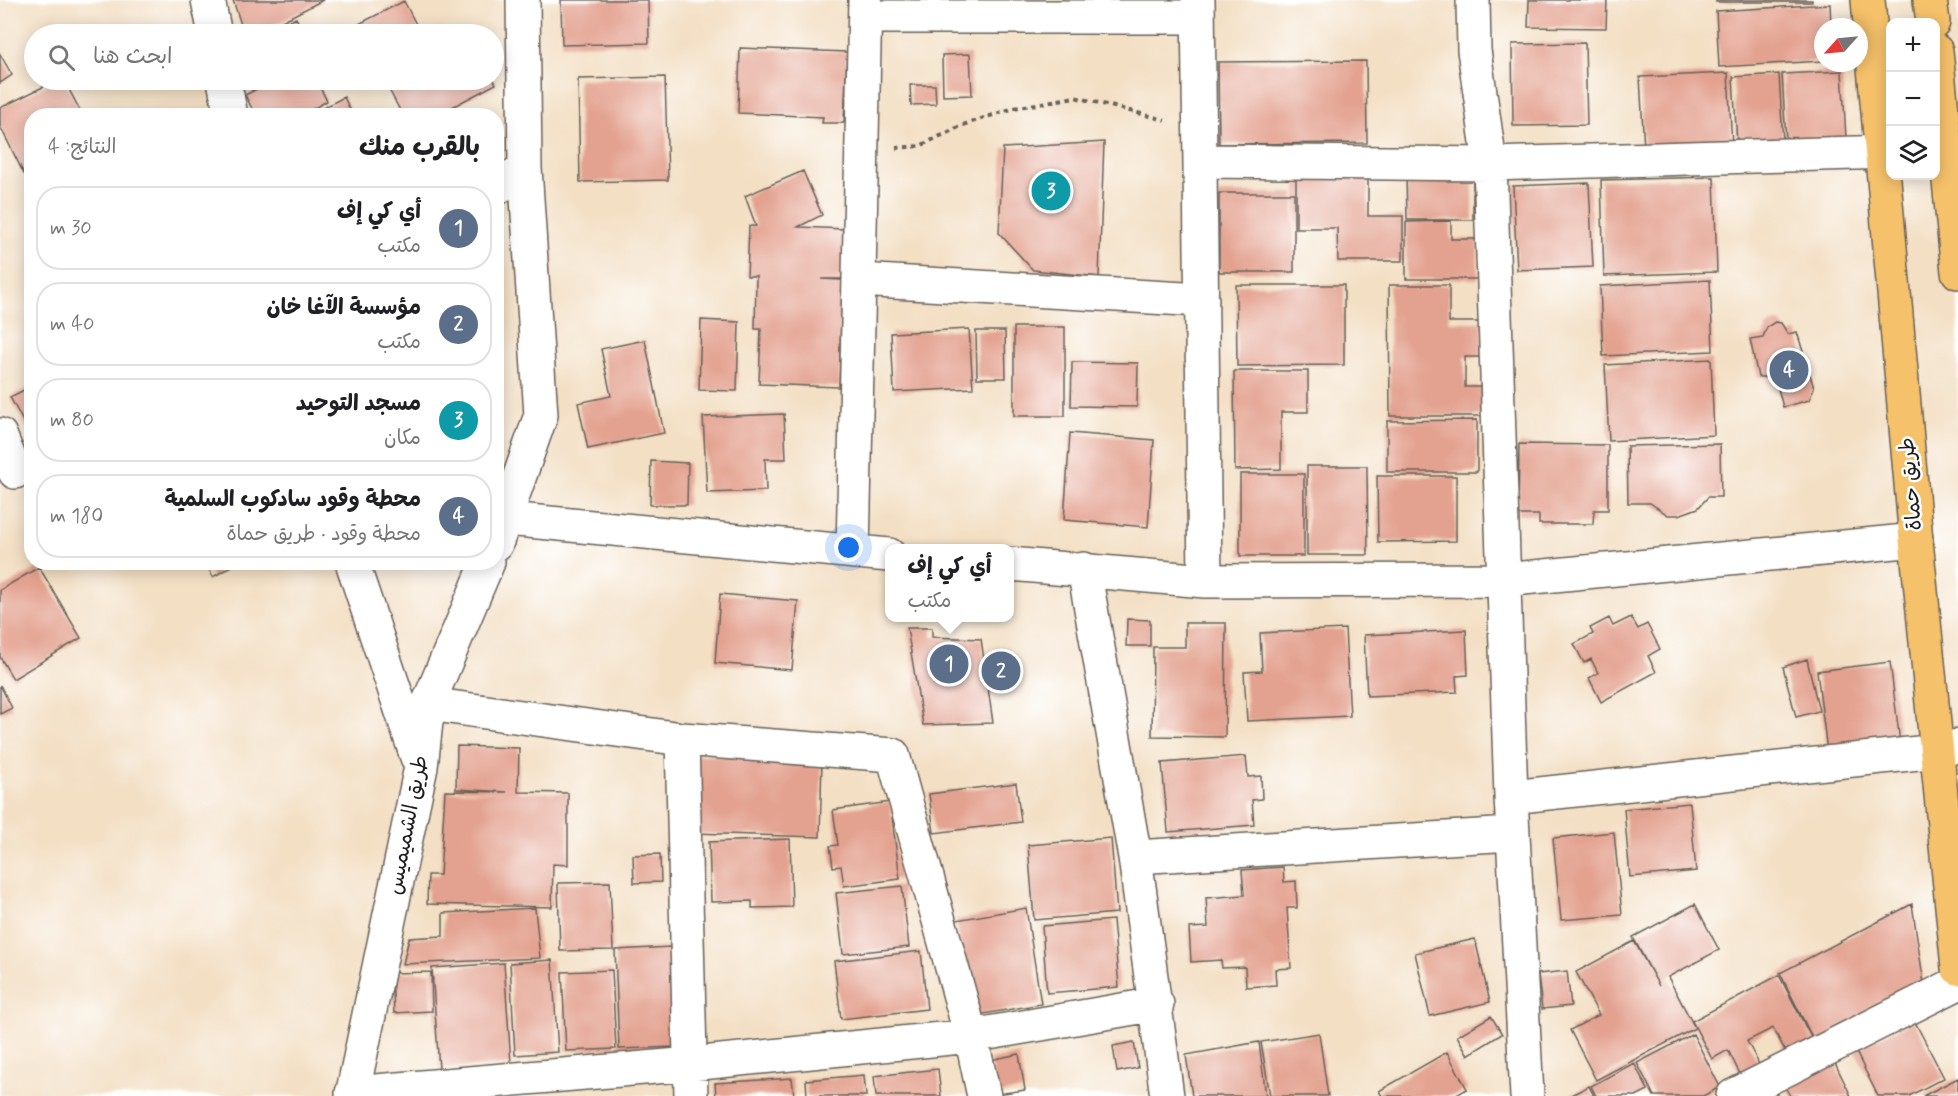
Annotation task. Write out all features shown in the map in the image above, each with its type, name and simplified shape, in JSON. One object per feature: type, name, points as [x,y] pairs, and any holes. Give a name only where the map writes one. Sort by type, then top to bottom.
[{"type":"main road","name":"طريق حماة","points":[[1868,0],[1885,152],[1916,540],[1947,748],[1958,968]]},
{"type":"main road","points":[[1930,0],[1932,18]]},
{"type":"main road","points":[[1936,72],[1941,155],[1958,272]]},
{"type":"street","points":[[208,0],[213,24]]},
{"type":"street","points":[[504,525],[541,416],[525,168],[523,0]]},
{"type":"street","points":[[1473,0],[1473,50],[1490,164],[1510,797],[1527,1096]]},
{"type":"street","points":[[853,552],[865,8],[1198,9],[1205,581]]},
{"type":"street","points":[[226,90],[229,108]]},
{"type":"street","points":[[1201,147],[1490,164],[1885,152]]},
{"type":"street","points":[[504,183],[525,168]]},
{"type":"street","points":[[859,280],[1203,300]]},
{"type":"street","points":[[0,435],[15,472]]},
{"type":"street","points":[[504,531],[885,555]]},
{"type":"street","points":[[1014,564],[1205,581],[1503,579],[1916,540]]},
{"type":"street","points":[[1084,569],[1135,857],[1157,1004],[1167,1096]]},
{"type":"street","points":[[355,570],[421,767]]},
{"type":"street","name":"طريق الشميميس","points":[[352,1095],[421,767],[428,704],[486,570]]},
{"type":"street","points":[[428,704],[682,739],[893,755],[971,1036],[984,1096]]},
{"type":"street","points":[[682,739],[691,1080]]},
{"type":"street","points":[[1510,797],[1947,748]]},
{"type":"street","points":[[1135,857],[1512,834]]},
{"type":"street","points":[[1733,1096],[1958,983]]},
{"type":"street","points":[[352,1095],[691,1080],[1157,1004]]},
{"type":"path","points":[[862,150],[920,146],[963,125],[1014,108],[1075,97],[1178,124],[1201,147]]},
{"type":"building","points":[[233,0],[323,0],[276,24],[241,24]]},
{"type":"building","points":[[561,0],[648,0],[649,43],[562,45]]},
{"type":"building","points":[[1529,0],[1607,0],[1606,28],[1528,27]]},
{"type":"building","points":[[1716,0],[1812,0],[1812,2],[1716,2]]},
{"type":"building","points":[[404,1],[416,24],[359,24]]},
{"type":"building","points":[[1830,4],[1831,18],[1814,18],[1814,62],[1719,67],[1716,11]]},
{"type":"building","points":[[296,18],[299,24],[284,24]]},
{"type":"building","points":[[1585,43],[1587,125],[1513,126],[1512,44]]},
{"type":"building","points":[[740,48],[847,52],[844,123],[822,123],[823,117],[738,113]]},
{"type":"building","points":[[0,54],[12,75],[0,83]]},
{"type":"building","points":[[970,54],[972,95],[943,96],[942,55]]},
{"type":"building","points":[[1366,61],[1367,143],[1219,144],[1218,62]]},
{"type":"building","points":[[1842,72],[1846,138],[1786,141],[1782,74]]},
{"type":"building","points":[[1728,73],[1732,145],[1644,149],[1640,77]]},
{"type":"building","points":[[1779,74],[1783,141],[1737,144],[1733,77]]},
{"type":"building","points":[[665,77],[668,180],[580,182],[578,79]]},
{"type":"building","points":[[910,85],[935,85],[936,104],[911,105]]},
{"type":"building","points":[[37,90],[69,90],[79,108],[24,108],[24,174],[0,126],[0,108]]},
{"type":"building","points":[[255,90],[321,90],[327,101],[314,108],[252,108],[245,95]]},
{"type":"building","points":[[389,90],[485,90],[450,108],[399,108]]},
{"type":"building","points":[[344,97],[349,108],[323,108]]},
{"type":"building","points":[[1104,142],[1099,277],[1033,270],[999,233],[1003,148]]},
{"type":"building","points":[[803,171],[822,215],[798,227],[844,229],[843,279],[821,279],[842,280],[839,387],[759,384],[761,329],[755,329],[756,276],[747,276],[749,226],[756,226],[745,196]]},
{"type":"building","points":[[1406,174],[1473,174],[1473,220],[1407,220]]},
{"type":"building","points":[[1368,176],[1368,216],[1403,216],[1403,261],[1338,261],[1337,228],[1296,228],[1296,177]]},
{"type":"building","points":[[1714,177],[1717,272],[1604,276],[1601,180]]},
{"type":"building","points":[[1589,183],[1593,267],[1517,270],[1513,186]]},
{"type":"building","points":[[1219,193],[1294,193],[1294,272],[1219,272]]},
{"type":"building","points":[[1451,221],[1451,239],[1478,239],[1478,279],[1406,279],[1406,222]]},
{"type":"building","points":[[1710,280],[1713,351],[1603,356],[1600,286]]},
{"type":"building","points":[[1236,285],[1344,285],[1344,365],[1237,366]]},
{"type":"building","points":[[1389,285],[1449,285],[1449,322],[1483,322],[1483,357],[1465,357],[1465,387],[1489,387],[1489,416],[1390,416]]},
{"type":"building","points":[[701,320],[739,322],[737,391],[699,390]]},
{"type":"building","points":[[1775,322],[1781,323],[1788,334],[1797,332],[1814,388],[1809,400],[1783,407],[1775,377],[1758,377],[1750,339],[1763,337],[1767,327]]},
{"type":"building","points":[[1014,327],[1065,327],[1065,416],[1014,416]]},
{"type":"building","points":[[969,329],[973,388],[894,392],[891,333]]},
{"type":"building","points":[[976,331],[1005,331],[1006,378],[977,378]]},
{"type":"building","points":[[645,340],[664,433],[588,449],[578,403],[611,396],[601,349]]},
{"type":"building","points":[[1711,359],[1714,435],[1609,441],[1605,365]]},
{"type":"building","points":[[1072,362],[1138,363],[1137,407],[1071,406]]},
{"type":"building","points":[[1234,371],[1308,371],[1308,412],[1281,412],[1281,469],[1235,470]]},
{"type":"building","points":[[24,390],[24,423],[10,397]]},
{"type":"building","points":[[784,414],[786,459],[765,459],[766,491],[707,493],[703,417]]},
{"type":"building","points":[[1477,420],[1477,472],[1387,472],[1387,421]]},
{"type":"building","points":[[1070,433],[1154,440],[1148,527],[1064,520]]},
{"type":"building","points":[[1519,444],[1608,445],[1608,510],[1594,510],[1593,524],[1539,524],[1539,515],[1518,515]]},
{"type":"building","points":[[1720,444],[1721,497],[1708,497],[1698,508],[1679,515],[1668,515],[1650,503],[1628,503],[1627,446]]},
{"type":"building","points":[[651,461],[688,463],[687,505],[650,505]]},
{"type":"building","points":[[1307,466],[1367,466],[1368,555],[1307,555]]},
{"type":"building","points":[[1240,474],[1304,474],[1304,556],[1240,556]]},
{"type":"building","points":[[1377,476],[1456,476],[1456,541],[1378,542]]},
{"type":"building","points":[[34,570],[41,570],[81,638],[13,679],[0,657],[0,590]]},
{"type":"building","points":[[209,570],[225,570],[213,577]]},
{"type":"building","points":[[720,594],[798,601],[792,670],[715,663]]},
{"type":"building","points":[[1631,617],[1638,629],[1647,624],[1660,649],[1648,656],[1656,672],[1601,702],[1589,678],[1598,673],[1591,659],[1584,663],[1574,644],[1593,634],[1590,628],[1609,618],[1613,626]]},
{"type":"building","points":[[1127,619],[1150,620],[1150,646],[1126,646]]},
{"type":"building","points":[[1185,623],[1226,623],[1225,737],[1152,736],[1153,647],[1185,647]]},
{"type":"building","points":[[907,628],[932,628],[932,637],[981,639],[993,723],[923,725]]},
{"type":"building","points":[[1345,629],[1350,716],[1247,721],[1244,672],[1262,671],[1260,633]]},
{"type":"building","points":[[1466,630],[1468,675],[1456,676],[1457,692],[1367,696],[1364,635]]},
{"type":"building","points":[[1807,659],[1819,711],[1796,717],[1783,667]]},
{"type":"building","points":[[1890,662],[1900,743],[1827,751],[1817,671]]},
{"type":"building","points":[[0,685],[12,708],[0,714]]},
{"type":"building","points":[[457,746],[519,748],[518,792],[568,793],[568,865],[553,864],[552,907],[427,904],[428,875],[440,875],[445,791],[507,792],[456,789]]},
{"type":"building","points":[[695,755],[822,759],[820,837],[693,833]]},
{"type":"building","points":[[1246,756],[1248,777],[1261,776],[1262,799],[1252,800],[1254,825],[1168,832],[1162,763]]},
{"type":"building","points":[[1016,783],[1021,822],[934,833],[929,794]]},
{"type":"building","points":[[890,802],[900,879],[844,886],[841,866],[833,867],[830,846],[838,845],[833,810]]},
{"type":"building","points":[[1690,803],[1696,871],[1630,877],[1624,809]]},
{"type":"building","points":[[1614,832],[1622,915],[1561,920],[1553,838]]},
{"type":"building","points":[[1111,838],[1117,913],[1034,920],[1028,845]]},
{"type":"building","points":[[790,839],[792,907],[752,908],[752,901],[711,902],[709,842]]},
{"type":"building","points":[[660,854],[661,882],[634,883],[633,855]]},
{"type":"building","points":[[1283,867],[1284,882],[1296,881],[1297,908],[1287,908],[1291,968],[1275,969],[1276,985],[1246,987],[1245,967],[1222,968],[1221,960],[1191,962],[1189,928],[1208,927],[1206,898],[1244,895],[1242,870]]},
{"type":"building","points":[[610,882],[613,950],[560,951],[558,883]]},
{"type":"building","points":[[902,886],[909,947],[843,954],[836,893]]},
{"type":"building","points":[[1695,904],[1719,950],[1668,977],[1695,1028],[1596,1080],[1570,1030],[1599,1015],[1576,972],[1634,941],[1659,986],[1633,937]]},
{"type":"building","points":[[1912,904],[1925,991],[1817,1047],[1780,973]]},
{"type":"building","points":[[535,908],[540,958],[403,964],[409,938],[443,936],[443,913]]},
{"type":"building","points":[[1026,908],[1041,1004],[972,1016],[956,920]]},
{"type":"building","points":[[1113,920],[1119,987],[1047,993],[1042,926]]},
{"type":"building","points":[[1475,939],[1490,1002],[1430,1016],[1415,953]]},
{"type":"building","points":[[671,947],[675,1047],[619,1049],[615,950]]},
{"type":"building","points":[[921,951],[927,1009],[841,1019],[834,961]]},
{"type":"building","points":[[552,960],[558,1052],[515,1055],[510,963]]},
{"type":"building","points":[[504,963],[511,1064],[439,1069],[432,968]]},
{"type":"building","points":[[612,970],[616,1049],[566,1051],[562,972]]},
{"type":"building","points":[[1567,971],[1571,1006],[1542,1009],[1538,974]]},
{"type":"building","points":[[431,972],[432,1011],[394,1013],[392,973]]},
{"type":"building","points":[[1779,975],[1814,1043],[1788,1056],[1773,1028],[1747,1041],[1760,1066],[1741,1076],[1728,1050],[1712,1059],[1692,1021]]},
{"type":"building","points":[[1491,1016],[1502,1034],[1468,1055],[1457,1036]]},
{"type":"building","points":[[1914,1020],[1944,1078],[1909,1096],[1878,1096],[1855,1050]]},
{"type":"building","points":[[1319,1033],[1328,1096],[1270,1096],[1261,1042]]},
{"type":"building","points":[[1693,1034],[1720,1087],[1703,1096],[1654,1096],[1637,1063]]},
{"type":"building","points":[[1134,1042],[1138,1068],[1117,1072],[1113,1046]]},
{"type":"building","points":[[1259,1042],[1266,1096],[1192,1096],[1186,1055]]},
{"type":"building","points":[[1447,1052],[1467,1089],[1455,1096],[1382,1096],[1379,1091]]},
{"type":"building","points":[[1019,1054],[1025,1090],[997,1094],[990,1060]]},
{"type":"building","points":[[1832,1057],[1851,1096],[1790,1096],[1783,1082]]},
{"type":"building","points":[[1634,1063],[1648,1090],[1636,1096],[1596,1096],[1591,1086]]},
{"type":"building","points":[[938,1069],[941,1096],[876,1096],[874,1076]]},
{"type":"building","points":[[864,1075],[866,1096],[807,1096],[806,1080]]},
{"type":"building","points":[[792,1078],[794,1096],[716,1096],[715,1083]]},
{"type":"building","points":[[1958,1078],[1958,1096],[1923,1096]]},
{"type":"building","points":[[1589,1086],[1594,1096],[1569,1096]]},
{"type":"place","name":"مسجد التوحيد","points":[[1051,191]]},
{"type":"place","name":"محطة وقود سادكوب السلمية","points":[[1789,370]]},
{"type":"place","name":"أي كي إف","points":[[949,664]]},
{"type":"place","name":"مؤسسة الآغا خان","points":[[1001,671]]}]
